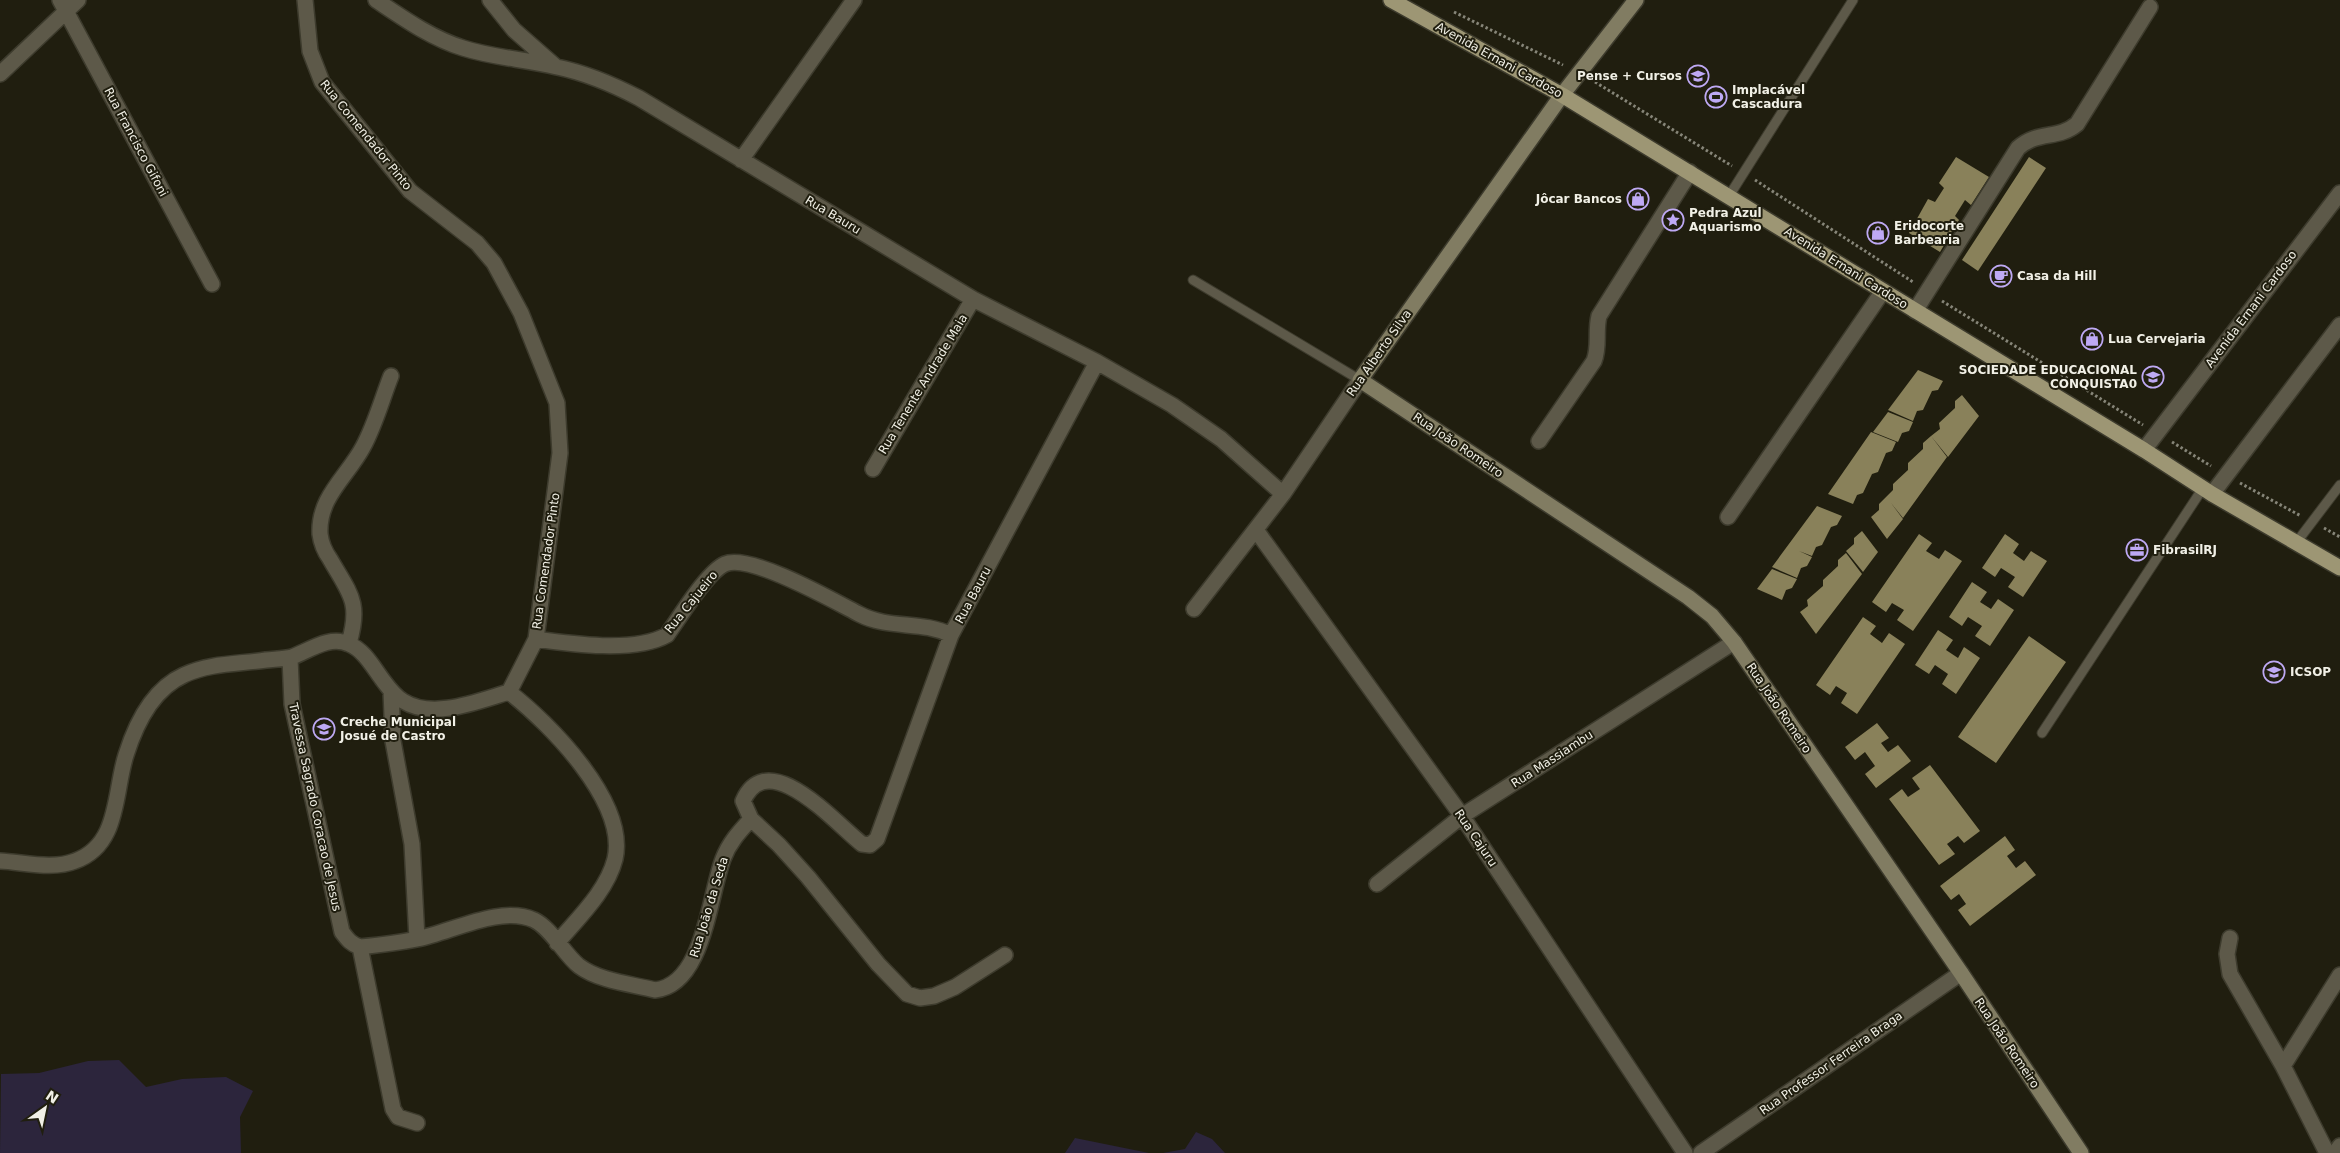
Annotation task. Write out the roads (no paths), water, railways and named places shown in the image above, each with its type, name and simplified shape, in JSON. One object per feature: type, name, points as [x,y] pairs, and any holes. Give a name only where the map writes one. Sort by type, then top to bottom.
[{"type":"main road","name":"Avenida Ernani Cardoso","points":[[1391,0],[1562,95],[2144,450],[2207,491],[2340,568]]},
{"type":"street","points":[[0,74],[63,6],[78,0]]},
{"type":"street","name":"Rua Comendador Pinto","points":[[305,0],[310,51],[322,82],[410,191],[477,243],[494,263],[521,313],[557,404],[560,454],[536,639],[509,692]]},
{"type":"street","points":[[376,0],[425,31],[462,48],[495,56],[555,66],[600,78],[665,113],[741,160],[854,0]]},
{"type":"street","points":[[490,0],[514,30],[555,66]]},
{"type":"street","name":"Rua Alberto Silva","points":[[1194,609],[1283,494],[1360,380],[1562,95],[1636,0]]},
{"type":"street","name":"Rua Francisco Gifoni","points":[[63,6],[212,284]]},
{"type":"street","points":[[1916,311],[2018,148],[2034,137],[2064,132],[2077,124],[2150,7]]},
{"type":"street","name":"Rua Bauru","points":[[741,160],[973,300],[1097,362],[1197,420],[1283,494]]},
{"type":"street","points":[[1539,441],[1594,362],[1598,345],[1596,330],[1599,316],[1690,172]]},
{"type":"street","name":"Avenida Ernani Cardoso","points":[[2144,450],[2340,193]]},
{"type":"street","points":[[1728,517],[1883,291]]},
{"type":"street","name":"Rua Tenente Andrade Maia","points":[[873,469],[973,300]]},
{"type":"street","points":[[2207,491],[2226,475],[2340,325]]},
{"type":"street","name":"Rua Bauru","points":[[751,819],[743,804],[744,797],[758,783],[772,781],[796,789],[862,844],[870,845],[877,839],[952,635],[1097,362]]},
{"type":"street","points":[[349,643],[355,614],[353,600],[325,551],[320,535],[322,514],[335,485],[363,447],[391,376]]},
{"type":"street","name":"Rua João Romeiro","points":[[1360,380],[1688,597],[1712,616],[1734,642],[1961,973],[2081,1153]]},
{"type":"street","name":"Rua Cajuru","points":[[1256,530],[1462,816],[1685,1153]]},
{"type":"street","name":"Rua Cajueiro","points":[[536,639],[580,645],[612,645],[663,637],[715,571],[724,564],[732,562],[746,562],[774,573],[878,622],[930,626],[952,635]]},
{"type":"street","points":[[0,861],[60,865],[74,862],[89,854],[102,840],[114,818],[126,756],[140,719],[154,699],[169,685],[184,675],[204,668],[290,658],[328,642],[349,643],[365,656],[392,691],[403,701],[416,706],[441,709],[509,692],[536,714],[580,764],[603,799],[611,817],[615,836],[615,857],[611,870],[590,904],[557,943]]},
{"type":"street","name":"Rua Massiambu","points":[[1377,884],[1462,816],[1734,642]]},
{"type":"street","name":"Travessa Sagrado Coracao de Jesus","points":[[290,658],[292,704],[342,932],[349,942],[360,947]]},
{"type":"street","points":[[392,691],[393,741],[412,844],[416,939]]},
{"type":"street","points":[[751,819],[779,845],[808,877],[878,964],[907,994],[920,998],[934,996],[955,987],[1004,955]]},
{"type":"street","name":"Rua Joāo da Seda","points":[[360,947],[416,939],[490,918],[508,915],[536,920],[580,967],[598,976],[655,990],[665,989],[673,985],[694,959],[728,849],[735,836],[751,819]]},
{"type":"street","points":[[2230,938],[2227,954],[2230,974],[2283,1066],[2327,1153]]},
{"type":"street","points":[[360,947],[392,1109],[398,1116],[417,1123]]},
{"type":"street","name":"Rua Professor Ferreira Braga","points":[[1701,1153],[1961,973]]},
{"type":"street","points":[[2283,1066],[2340,975]]},
{"type":"street","points":[[2335,1153],[2340,1146]]},
{"type":"lane","points":[[1729,196],[1853,0]]},
{"type":"lane","points":[[1193,280],[1360,380]]},
{"type":"lane","points":[[2296,543],[2340,485]]},
{"type":"lane","points":[[2042,733],[2207,491]]},
{"type":"place","name":"Pense + Cursos","points":[[1698,76]]},
{"type":"place","name":"Implacável Cascadura","points":[[1716,97]]},
{"type":"place","name":"Jôcar Bancos","points":[[1638,199]]},
{"type":"place","name":"Pedra Azul Aquarismo","points":[[1673,220]]},
{"type":"place","name":"Eridocorte Barbearia","points":[[1878,233]]},
{"type":"place","name":"Casa da Hill","points":[[2001,276]]},
{"type":"place","name":"Lua Cervejaria","points":[[2092,339]]},
{"type":"place","name":"SOCIEDADE EDUCACIONAL CONQUISTA0","points":[[2153,377]]},
{"type":"place","name":"FibrasilRJ","points":[[2137,550]]},
{"type":"place","name":"ICSOP","points":[[2274,672]]},
{"type":"place","name":"Creche Municipal Josué de Castro","points":[[324,729]]}]
